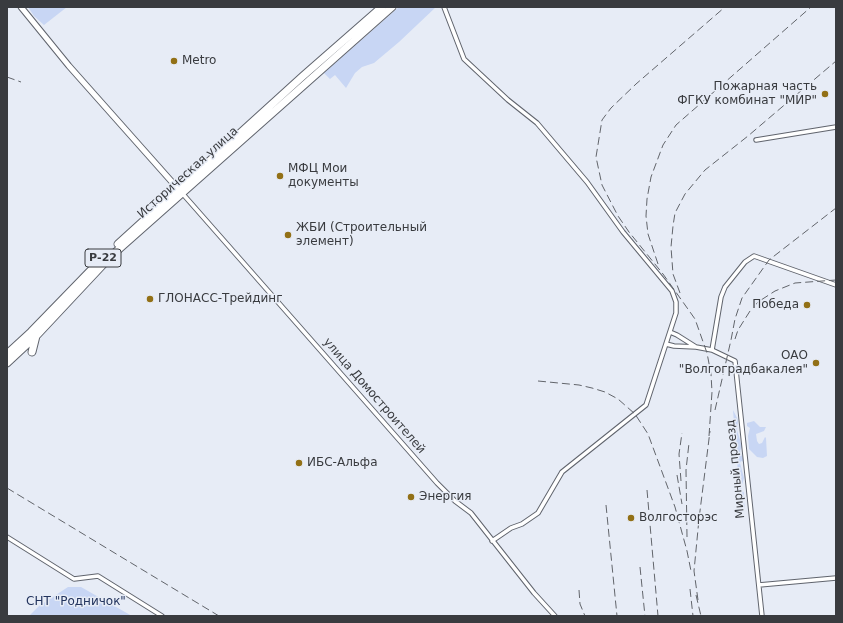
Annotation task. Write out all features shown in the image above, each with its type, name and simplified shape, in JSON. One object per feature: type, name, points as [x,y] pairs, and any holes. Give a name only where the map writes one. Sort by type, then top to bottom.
[{"type":"highway","name":"Историческая улица","points":[[7,363],[36,336],[110,257],[333,50],[382,7]]},
{"type":"highway","name":"Историческая улица","points":[[7,354],[31,332],[107,254],[392,7]]},
{"type":"main road","points":[[22,7],[69,66],[180,191]]},
{"type":"street","points":[[444,7],[464,59],[508,100],[537,123],[587,182],[623,232],[672,291],[676,302],[676,313],[646,405],[562,472],[538,513],[522,524],[511,528],[492,541]]},
{"type":"street","points":[[756,140],[836,127]]},
{"type":"street","name":"улица Домостроителей","points":[[180,191],[437,483],[454,501],[471,513],[534,593],[555,616]]},
{"type":"street","points":[[712,350],[721,297],[725,287],[745,262],[754,256],[836,285]]},
{"type":"street","points":[[670,332],[696,347]]},
{"type":"street","points":[[666,344],[696,347]]},
{"type":"street","name":"Мирный проезд","points":[[696,347],[712,350],[735,361],[762,616]]},
{"type":"street","points":[[7,537],[74,579],[98,576],[162,616]]},
{"type":"street","points":[[759,585],[836,578]]},
{"type":"green space","points":[[28,7],[67,7],[44,25],[34,16]]},
{"type":"green space","points":[[399,7],[436,7],[374,63],[362,67],[355,73],[346,88],[335,75],[330,79],[324,73]]},
{"type":"green space","points":[[733,410],[738,420],[737,430],[742,447],[740,451],[744,461],[741,461],[740,463],[744,478],[741,488],[744,493],[743,500],[745,506],[743,512],[741,510]]},
{"type":"green space","points":[[754,421],[760,427],[766,427],[764,431],[756,434],[759,444],[762,443],[765,437],[766,438],[767,456],[763,458],[757,457],[749,449],[748,436],[750,428],[747,426],[747,423]]},
{"type":"green space","name":"СНТ \"Родничок\"","points":[[68,587],[81,587],[132,616],[29,616],[39,606]]},
{"type":"railway","points":[[709,436],[712,392],[711,374],[707,353],[695,319],[663,274],[618,216],[602,185],[596,157],[602,120],[611,108],[636,84],[725,7]]},
{"type":"railway","points":[[658,264],[648,234],[646,216],[651,177],[663,145],[676,125],[811,7]]},
{"type":"railway","points":[[680,293],[673,274],[671,247],[675,213],[685,194],[705,170],[748,136],[836,61]]},
{"type":"railway","points":[[7,77],[21,82]]},
{"type":"railway","points":[[715,410],[735,319],[742,298],[769,260],[836,208]]},
{"type":"railway","points":[[735,339],[738,330],[750,311],[758,302],[775,291],[795,283],[836,280]]},
{"type":"railway","points":[[538,381],[579,385],[605,392],[618,399],[635,414],[648,434],[675,507],[691,571]]},
{"type":"railway","points":[[698,600],[694,571],[710,431]]},
{"type":"railway","points":[[681,481],[679,454],[682,433]]},
{"type":"railway","points":[[687,537],[686,470],[689,443]]},
{"type":"railway","points":[[677,475],[682,504]]},
{"type":"railway","points":[[7,488],[219,616]]},
{"type":"railway","points":[[647,490],[658,616]]},
{"type":"railway","points":[[606,505],[617,616]]},
{"type":"railway","points":[[640,567],[645,616]]},
{"type":"railway","points":[[690,589],[693,616]]},
{"type":"railway","points":[[579,590],[580,604],[585,616]]},
{"type":"railway","points":[[696,595],[701,616]]},
{"type":"place","name":"Metro","points":[[174,61]]},
{"type":"place","name":"Пожарная часть ФГКУ комбинат \"МИР\"","points":[[825,94]]},
{"type":"place","name":"МФЦ Мои документы","points":[[280,176]]},
{"type":"place","name":"ЖБИ (Строительный элемент)","points":[[288,235]]},
{"type":"place","name":"ГЛОНАСС-Трейдинг","points":[[150,299]]},
{"type":"place","name":"Победа","points":[[807,305]]},
{"type":"place","name":"ОАО \"Волгоградбакалея\"","points":[[816,363]]},
{"type":"place","name":"ИБС-Альфа","points":[[299,463]]},
{"type":"place","name":"Энергия","points":[[411,497]]},
{"type":"place","name":"Волгосторэс","points":[[631,518]]}]
